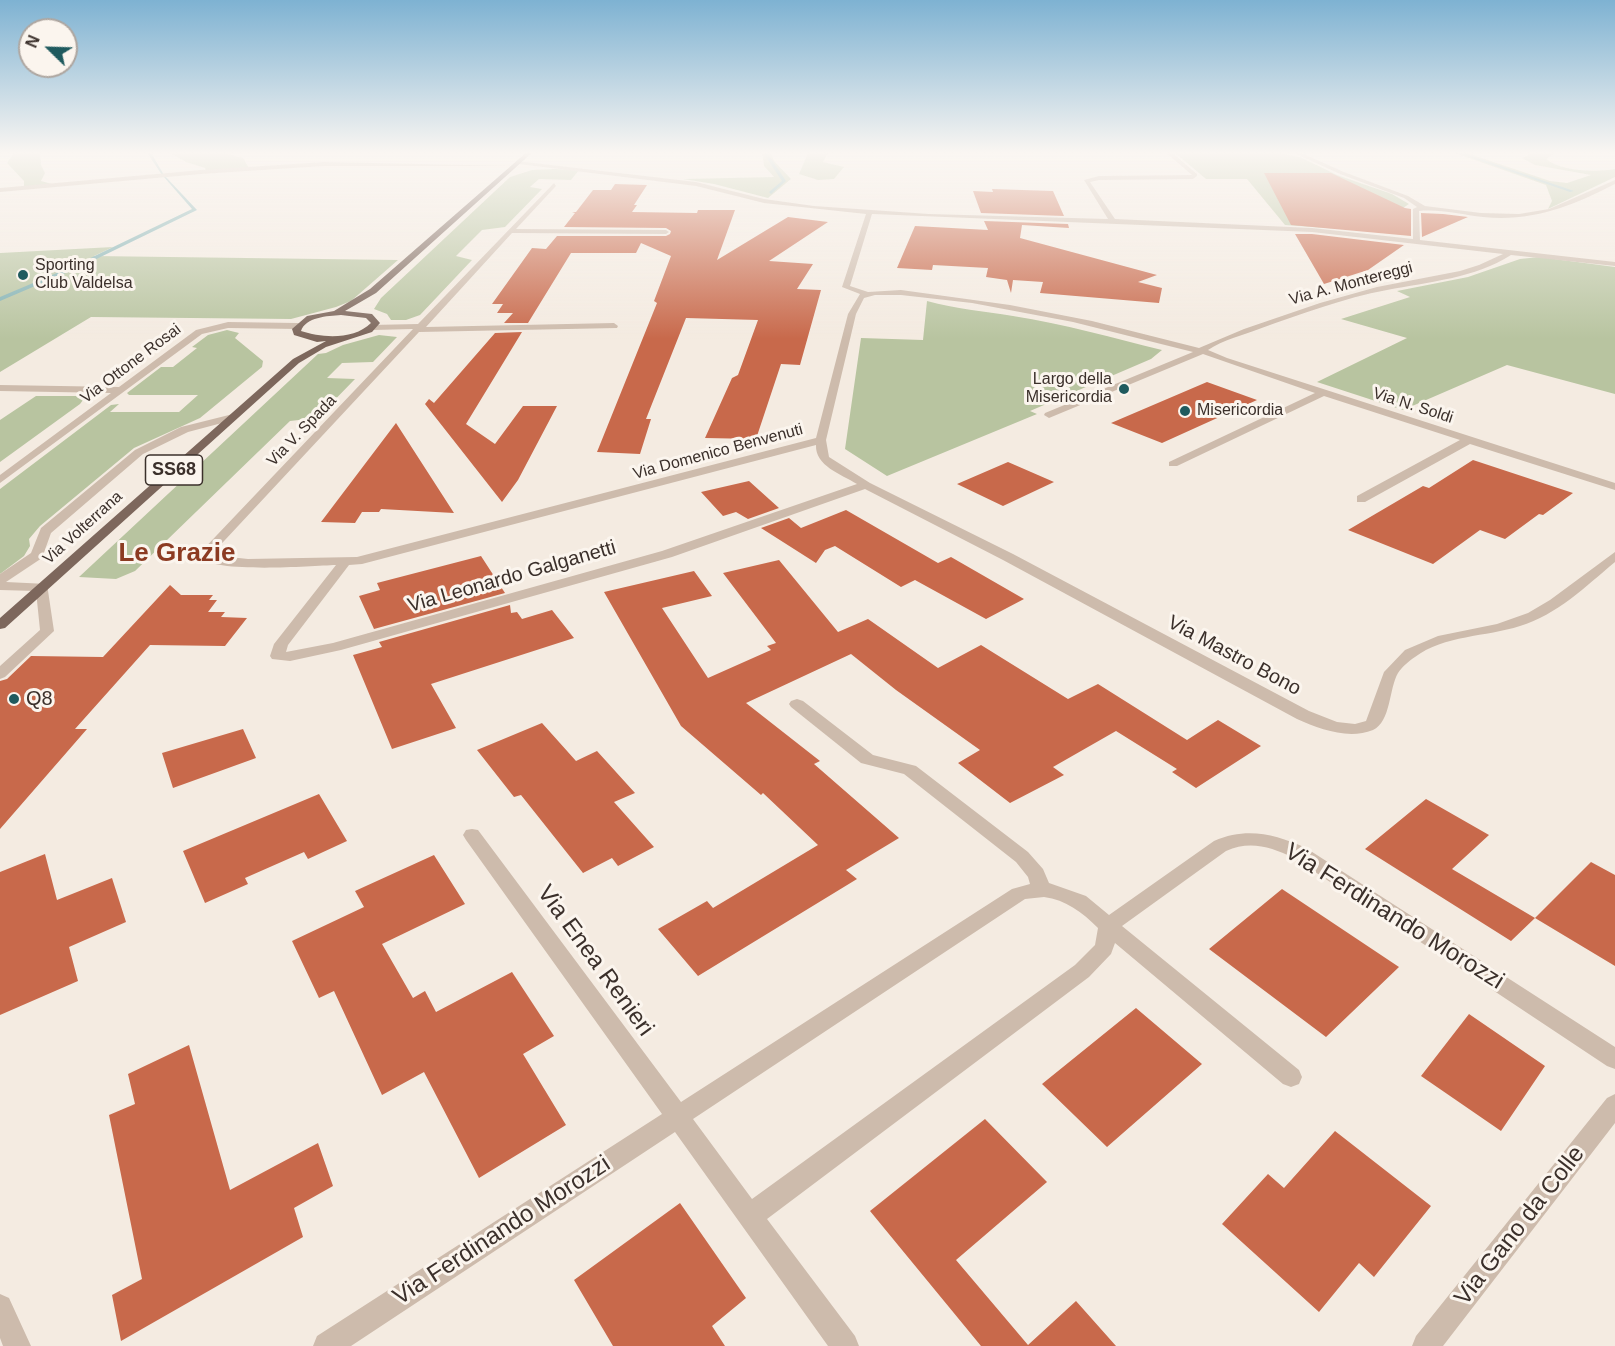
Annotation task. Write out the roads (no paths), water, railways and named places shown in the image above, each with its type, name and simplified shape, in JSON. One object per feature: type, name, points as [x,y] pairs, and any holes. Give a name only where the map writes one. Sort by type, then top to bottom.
[{"type":"main road","points":[[330,315],[373,291],[459,214]]},
{"type":"main road","points":[[362,314],[373,291]]},
{"type":"main road","points":[[309,339],[297,333],[298,326],[311,319],[330,315],[362,314],[375,319],[373,327]]},
{"type":"main road","name":"Via Volterrana","points":[[0,625],[296,361],[323,345],[373,327]]},
{"type":"main road","name":"Via Volterrana","points":[[296,361],[309,339],[346,337]]},
{"type":"street","name":"Via V. Spada","points":[[203,556],[528,214]]},
{"type":"street","points":[[869,214],[846,287],[865,293],[926,295],[1020,309],[1203,351]]},
{"type":"street","points":[[897,214],[1278,227],[1615,264]]},
{"type":"street","points":[[1108,214],[1112,220]]},
{"type":"street","points":[[1416,214],[1417,241]]},
{"type":"street","points":[[1467,214],[1529,217],[1542,214]]},
{"type":"street","points":[[512,231],[666,232]]},
{"type":"street","name":"Via A. Montereggi","points":[[1203,351],[1204,348],[1214,343],[1315,307],[1372,290],[1461,272],[1511,252]]},
{"type":"street","name":"Via Domenico Benvenuti","points":[[203,556],[223,562],[345,562],[388,554],[821,440],[852,314],[857,301],[865,293]]},
{"type":"street","name":"Via Ottone Rosai","points":[[0,480],[204,330],[228,325],[298,326]]},
{"type":"street","points":[[373,327],[614,326]]},
{"type":"street","points":[[1049,415],[1203,351]]},
{"type":"street","name":"Via N. Soldi","points":[[1203,351],[1216,358],[1322,393],[1615,487]]},
{"type":"street","points":[[0,388],[120,390]]},
{"type":"street","points":[[1173,464],[1322,393]]},
{"type":"street","points":[[0,580],[37,555],[41,549],[41,538],[45,531],[139,452],[151,444],[208,421],[233,417]]},
{"type":"street","name":"Via Mastro Bono","points":[[821,440],[821,452],[824,459],[866,485],[1008,557],[1303,715],[1326,724],[1348,728],[1360,729],[1372,724],[1392,671],[1415,651],[1439,640],[1498,629],[1533,616],[1615,556]]},
{"type":"street","points":[[1361,499],[1469,440]]},
{"type":"street","name":"Via Leonardo Galganetti","points":[[345,562],[281,644],[277,656],[290,657],[336,647],[667,554],[866,485]]},
{"type":"street","points":[[0,586],[42,587],[47,631],[0,674]]},
{"type":"street","points":[[797,704],[867,759],[910,770],[1022,857],[1031,866],[1041,889],[1064,894],[1080,902],[1290,1077]]},
{"type":"street","name":"Via Enea Renieri","points":[[472,835],[750,1216]]},
{"type":"street","name":"Via Ferdinando Morozzi","points":[[1108,926],[1220,846],[1239,838],[1262,838],[1300,853],[1615,1059]]},
{"type":"street","name":"Via Ferdinando Morozzi","points":[[327,1346],[1010,898],[1028,890],[1041,889]]},
{"type":"street","points":[[845,1346],[750,1216],[1082,971],[1104,948],[1108,926]]},
{"type":"street","name":"Via Gano da Colle","points":[[1426,1346],[1615,1105]]},
{"type":"street","points":[[0,1307],[17,1346]]},
{"type":"waterway","points":[[0,299],[80,265],[185,214]]},
{"type":"place","name":"Sporting Club Valdelsa","points":[[23,275]]},
{"type":"place","name":"Largo della Misericordia","points":[[1124,389]]},
{"type":"place","name":"Misericordia","points":[[1185,411]]},
{"type":"place","name":"Q8","points":[[14,699]]},
{"type":"district","name":"Le Grazie","points":[[177,554]]}]
